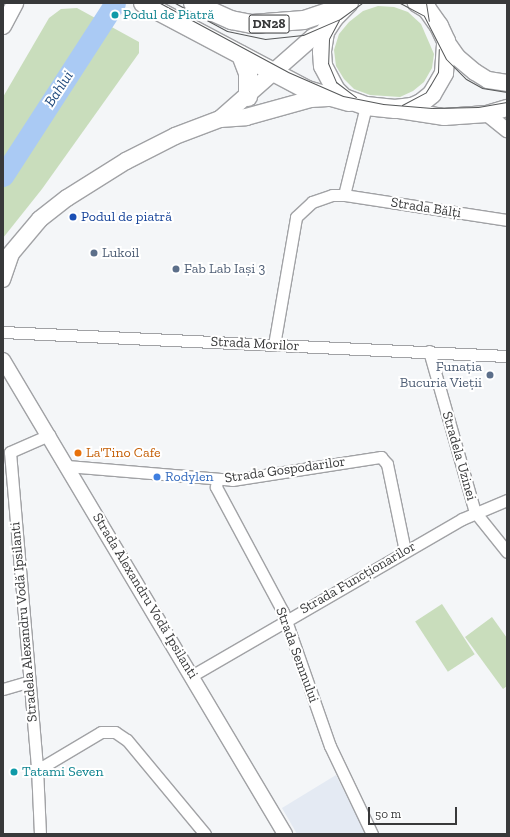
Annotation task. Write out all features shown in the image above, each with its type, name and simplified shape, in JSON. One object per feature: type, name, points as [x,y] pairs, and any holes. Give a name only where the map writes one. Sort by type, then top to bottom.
[{"type":"main road","points":[[3,26],[15,3]]},
{"type":"main road","points":[[144,3],[272,72],[328,98]]},
{"type":"main road","name":"DN28","points":[[194,3],[231,20],[252,24],[304,20],[348,4]]},
{"type":"main road","points":[[417,3],[427,9],[457,57],[475,72],[488,80],[507,83]]},
{"type":"main road","points":[[395,109],[412,107],[432,94],[444,73],[443,33],[439,3]]},
{"type":"main road","name":"DN28","points":[[325,32],[348,4]]},
{"type":"main road","points":[[220,119],[248,97],[272,72],[313,37],[325,32]]},
{"type":"main road","points":[[325,32],[322,52],[323,66],[335,90],[360,104]]},
{"type":"main road","points":[[241,55],[248,73],[248,97]]},
{"type":"main road","points":[[8,257],[40,219],[98,178],[175,136],[220,119],[246,117],[311,99],[328,98],[444,117],[488,114],[507,108]]},
{"type":"street","points":[[344,195],[360,104]]},
{"type":"street","points":[[488,114],[507,130]]},
{"type":"street","name":"Strada Bălți","points":[[274,345],[296,217],[312,202],[332,195],[344,195],[507,220]]},
{"type":"street","points":[[3,280],[8,257]]},
{"type":"street","name":"Strada Morilor","points":[[3,332],[429,351],[507,356]]},
{"type":"street","name":"Stradela Uzinei","points":[[429,351],[475,512],[507,552]]},
{"type":"street","name":"Strada Alexandru Vodă Ipsilanti","points":[[3,360],[192,675],[285,834]]},
{"type":"street","name":"Stradela Alexandru Vodă Ipsilanti","points":[[40,834],[37,767],[28,682],[10,452],[49,435]]},
{"type":"street","name":"Strada Gospodarilor","points":[[67,466],[217,480],[232,480],[381,457],[387,464],[405,551]]},
{"type":"street","name":"Strada Semnului","points":[[217,480],[216,487],[286,621],[330,746],[372,834]]},
{"type":"street","name":"Strada Funcționarilor","points":[[192,675],[475,512],[507,500]]},
{"type":"street","points":[[3,689],[28,682]]},
{"type":"street","points":[[37,767],[44,766],[101,732],[115,732],[127,740],[204,834]]},
{"type":"shaded area","points":[[336,775],[366,834],[297,834],[282,808]]},
{"type":"green space","points":[[378,6],[394,7],[408,12],[421,24],[434,54],[432,68],[424,82],[413,91],[400,97],[370,95],[354,89],[344,79],[336,66],[334,50],[339,34],[349,22],[363,11]]},
{"type":"green space","points":[[77,8],[139,42],[139,53],[42,189],[3,238],[3,97],[49,18],[61,9]]},
{"type":"green space","points":[[442,604],[475,654],[448,672],[415,621]]},
{"type":"green space","points":[[492,617],[507,638],[507,686],[503,689],[465,637]]},
{"type":"waterway","name":"Bahlui","points":[[3,176],[115,3]]},
{"type":"tram line","points":[[160,3],[288,72],[343,96],[383,104],[432,108],[478,107],[507,102]]},
{"type":"tram line","points":[[175,3],[227,31],[265,39],[303,35],[340,19],[362,3]]},
{"type":"tram line","points":[[400,3],[424,16],[446,59],[466,79],[482,88],[507,92]]},
{"type":"tram line","points":[[426,3],[429,21]]},
{"type":"tram line","points":[[339,20],[329,39],[328,63],[336,82],[356,97]]},
{"type":"tram line","points":[[402,105],[426,92],[438,72],[439,49]]},
{"type":"place","name":"Podul de Piatră","points":[[115,15]]},
{"type":"place","name":"Podul de piatră","points":[[73,217]]},
{"type":"place","name":"Lukoil","points":[[94,253]]},
{"type":"place","name":"Fab Lab Iași 3","points":[[176,269]]},
{"type":"place","name":"Funația Bucuria Vieții","points":[[490,375]]},
{"type":"place","name":"La'Tino Cafe","points":[[78,453]]},
{"type":"place","name":"Rodylen","points":[[157,477]]},
{"type":"place","name":"Tatami Seven","points":[[14,772]]}]
